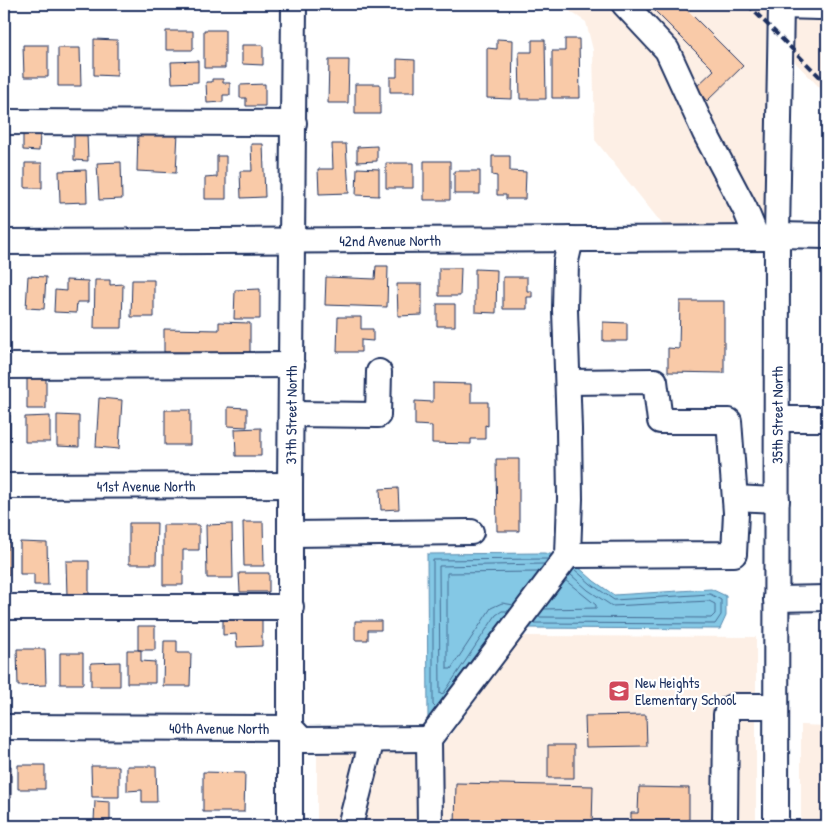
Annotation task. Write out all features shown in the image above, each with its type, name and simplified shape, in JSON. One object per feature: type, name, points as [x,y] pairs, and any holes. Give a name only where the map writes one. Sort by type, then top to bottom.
[{"type":"street","name":"37th Street North","points":[[290,826],[297,734],[290,607],[294,4]]},
{"type":"street","points":[[624,4],[667,50],[705,133],[745,209],[770,237]]},
{"type":"street","points":[[781,5],[819,6],[819,4]]},
{"type":"street","name":"35th Street North","points":[[776,826],[777,419],[770,237],[781,5]]},
{"type":"street","points":[[4,122],[294,123]]},
{"type":"street","name":"42nd Avenue North","points":[[4,242],[571,240],[827,236]]},
{"type":"street","points":[[430,826],[429,739],[568,555],[570,499],[565,310],[566,261],[571,240]]},
{"type":"street","points":[[4,366],[292,365]]},
{"type":"street","points":[[291,414],[378,415],[379,372]]},
{"type":"street","points":[[568,382],[655,381],[660,421],[729,421],[735,498],[734,554],[568,555]]},
{"type":"street","points":[[777,419],[827,419]]},
{"type":"street","name":"41st Avenue North","points":[[4,486],[290,485]]},
{"type":"street","points":[[735,498],[777,500]]},
{"type":"street","points":[[290,534],[471,532]]},
{"type":"street","points":[[776,599],[827,598]]},
{"type":"street","points":[[4,607],[290,607]]},
{"type":"street","points":[[725,826],[726,714],[730,708],[735,706],[776,706]]},
{"type":"street","name":"40th Avenue North","points":[[4,727],[297,734],[372,739],[429,739]]},
{"type":"street","points":[[350,826],[372,739]]},
{"type":"shaded area","points":[[559,4],[773,4],[769,229],[667,230],[595,140],[593,50],[586,22]]},
{"type":"shaded area","points":[[790,4],[827,4],[827,95],[789,56]]},
{"type":"shaded area","name":"New Heights Elementary School","points":[[523,636],[756,637],[756,826],[317,826],[317,748],[443,745]]},
{"type":"shaded area","points":[[801,725],[827,726],[827,826],[801,826]]},
{"type":"water","points":[[544,553],[567,557],[594,581],[614,595],[711,589],[726,596],[726,616],[720,629],[524,628],[450,704],[428,720],[427,554]]},
{"type":"building","points":[[648,4],[681,4],[743,66],[707,101],[695,88],[714,70]]},
{"type":"building","points":[[204,30],[225,30],[225,68],[204,68]]},
{"type":"building","points":[[166,31],[193,31],[193,50],[166,50]]},
{"type":"building","points":[[94,39],[117,40],[117,76],[94,75]]},
{"type":"building","points":[[497,39],[513,40],[512,99],[487,98],[487,48],[497,49]]},
{"type":"building","points":[[565,39],[579,39],[580,98],[552,98],[552,51],[565,51]]},
{"type":"building","points":[[532,40],[545,40],[546,99],[520,99],[519,52],[532,52]]},
{"type":"building","points":[[23,45],[48,45],[48,77],[24,77]]},
{"type":"building","points":[[242,45],[263,45],[263,65],[242,64]]},
{"type":"building","points":[[58,48],[80,48],[81,86],[58,86]]},
{"type":"building","points":[[397,59],[415,60],[415,92],[390,92],[390,77],[397,77]]},
{"type":"building","points":[[329,60],[349,60],[348,103],[328,103]]},
{"type":"building","points":[[198,61],[198,82],[172,83],[171,62]]},
{"type":"building","points":[[212,79],[223,79],[223,83],[230,83],[230,95],[223,95],[223,102],[207,103],[206,82],[212,82]]},
{"type":"building","points":[[265,84],[265,106],[246,106],[246,98],[240,98],[240,85]]},
{"type":"building","points":[[355,84],[380,84],[380,114],[355,114]]},
{"type":"building","points":[[138,131],[178,132],[176,173],[137,171]]},
{"type":"building","points":[[23,133],[40,133],[39,151],[23,150]]},
{"type":"building","points":[[87,133],[88,161],[74,160],[74,134]]},
{"type":"building","points":[[251,144],[263,144],[265,197],[241,198],[240,171],[252,171]]},
{"type":"building","points":[[332,144],[346,144],[349,193],[319,194],[318,169],[333,169]]},
{"type":"building","points":[[377,146],[377,161],[357,162],[357,147]]},
{"type":"building","points":[[217,156],[226,156],[226,199],[205,199],[205,178],[217,177]]},
{"type":"building","points":[[492,156],[510,156],[510,171],[526,172],[525,199],[506,199],[506,195],[497,195],[497,176],[492,175]]},
{"type":"building","points":[[424,161],[450,161],[450,200],[424,200]]},
{"type":"building","points":[[121,162],[122,199],[99,200],[97,163]]},
{"type":"building","points":[[25,163],[42,163],[42,188],[25,188]]},
{"type":"building","points":[[386,163],[413,163],[413,188],[386,188]]},
{"type":"building","points":[[357,168],[379,169],[379,196],[356,195]]},
{"type":"building","points":[[86,170],[87,202],[60,203],[59,171]]},
{"type":"building","points":[[454,171],[480,171],[480,194],[454,194]]},
{"type":"building","points":[[376,266],[388,266],[387,307],[325,305],[326,277],[375,279]]},
{"type":"building","points":[[439,268],[461,268],[460,296],[439,296]]},
{"type":"building","points":[[475,269],[497,270],[496,313],[475,312]]},
{"type":"building","points":[[28,276],[46,277],[44,309],[26,308]]},
{"type":"building","points":[[503,277],[527,277],[527,291],[532,291],[532,297],[527,297],[527,309],[503,309]]},
{"type":"building","points":[[66,280],[88,281],[88,302],[77,302],[76,313],[54,312],[55,290],[66,291]]},
{"type":"building","points":[[95,280],[110,280],[110,285],[123,284],[122,328],[94,328]]},
{"type":"building","points":[[132,280],[154,280],[154,317],[131,317]]},
{"type":"building","points":[[397,284],[422,284],[422,315],[398,316]]},
{"type":"building","points":[[260,289],[260,319],[234,319],[235,290]]},
{"type":"building","points":[[680,301],[724,301],[724,373],[668,372],[668,348],[679,349]]},
{"type":"building","points":[[437,304],[455,304],[455,326],[437,326]]},
{"type":"building","points":[[338,317],[361,317],[361,329],[373,329],[373,341],[361,340],[361,352],[337,352]]},
{"type":"building","points":[[219,322],[250,323],[250,353],[164,352],[164,329],[219,330]]},
{"type":"building","points":[[603,322],[627,323],[627,341],[603,341]]},
{"type":"building","points":[[27,377],[46,377],[46,409],[27,409]]},
{"type":"building","points":[[433,383],[471,384],[471,402],[488,402],[488,426],[485,425],[485,439],[471,439],[471,444],[432,443],[432,426],[415,425],[415,401],[433,402]]},
{"type":"building","points":[[99,398],[122,400],[119,449],[96,447]]},
{"type":"building","points":[[228,407],[247,408],[247,427],[228,426]]},
{"type":"building","points":[[165,410],[190,410],[190,445],[165,445]]},
{"type":"building","points":[[4,415],[10,415],[10,440],[4,440]]},
{"type":"building","points":[[57,415],[79,416],[79,447],[57,446]]},
{"type":"building","points":[[50,416],[50,442],[25,442],[25,417]]},
{"type":"building","points":[[261,428],[261,456],[236,456],[235,429]]},
{"type":"building","points":[[824,432],[827,432],[827,470],[823,470]]},
{"type":"building","points":[[496,459],[519,459],[519,531],[497,531]]},
{"type":"building","points":[[398,488],[399,509],[381,510],[380,489]]},
{"type":"building","points":[[243,522],[263,522],[264,566],[244,566]]},
{"type":"building","points":[[129,523],[157,523],[156,564],[129,564]]},
{"type":"building","points":[[232,524],[233,578],[207,578],[206,525]]},
{"type":"building","points":[[163,525],[199,525],[199,550],[183,550],[183,585],[163,585]]},
{"type":"building","points":[[4,535],[9,535],[9,575],[4,575]]},
{"type":"building","points":[[20,542],[47,543],[48,585],[34,585],[34,574],[20,574]]},
{"type":"building","points":[[66,561],[89,561],[89,595],[67,596]]},
{"type":"building","points":[[239,573],[269,573],[269,592],[240,592]]},
{"type":"building","points":[[223,610],[262,610],[262,646],[237,647],[236,634],[223,635]]},
{"type":"building","points":[[355,621],[381,621],[381,630],[368,630],[368,640],[355,640]]},
{"type":"building","points":[[138,626],[155,626],[155,650],[138,650]]},
{"type":"building","points":[[4,638],[9,638],[9,684],[4,684]]},
{"type":"building","points":[[164,641],[177,641],[177,653],[191,653],[190,686],[163,686]]},
{"type":"building","points":[[17,649],[45,649],[46,685],[18,686]]},
{"type":"building","points":[[127,650],[141,650],[141,661],[155,662],[155,683],[127,683]]},
{"type":"building","points":[[60,653],[83,653],[83,684],[60,684]]},
{"type":"building","points":[[120,662],[120,686],[91,686],[91,663]]},
{"type":"building","points":[[646,715],[647,746],[586,747],[585,716]]},
{"type":"building","points":[[548,745],[574,745],[574,778],[548,778]]},
{"type":"building","points":[[18,765],[45,765],[45,789],[18,789]]},
{"type":"building","points":[[4,766],[11,766],[11,798],[4,798]]},
{"type":"building","points":[[91,766],[119,766],[119,797],[92,797]]},
{"type":"building","points":[[127,766],[156,766],[157,802],[142,802],[142,790],[127,791]]},
{"type":"building","points":[[203,772],[245,773],[244,812],[203,812]]},
{"type":"building","points":[[456,783],[593,786],[592,826],[455,826]]},
{"type":"building","points":[[639,787],[689,788],[689,826],[631,826],[631,813],[638,813]]},
{"type":"building","points":[[95,801],[110,802],[110,821],[94,821]]},
{"type":"railway","points":[[747,4],[827,84]]},
{"type":"place","name":"New Heights Elementary School","points":[[619,691]]}]
